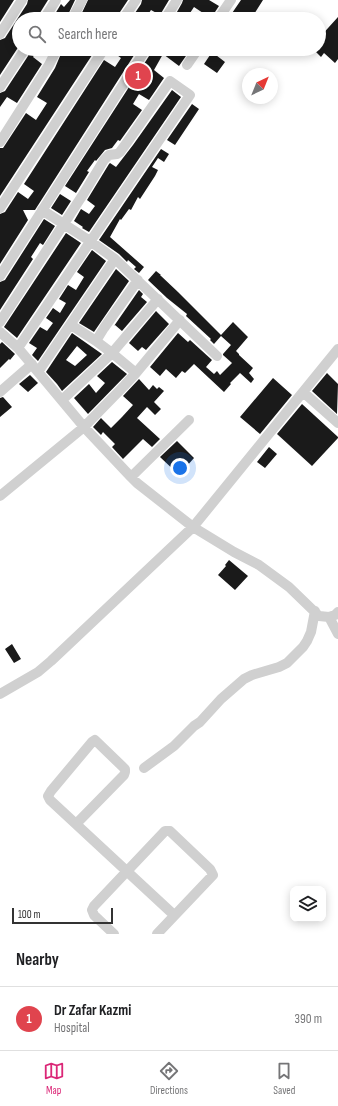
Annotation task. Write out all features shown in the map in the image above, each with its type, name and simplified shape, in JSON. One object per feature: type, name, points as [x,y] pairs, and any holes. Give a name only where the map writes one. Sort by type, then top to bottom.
[{"type":"street","points":[[14,12],[22,0]]},
{"type":"street","points":[[48,12],[56,0]]},
{"type":"street","points":[[76,12],[82,0]]},
{"type":"street","points":[[128,12],[136,0]]},
{"type":"street","points":[[169,12],[177,0]]},
{"type":"street","points":[[223,12],[231,0]]},
{"type":"street","points":[[0,34],[12,15]]},
{"type":"street","points":[[0,87],[20,56]]},
{"type":"street","points":[[0,142],[49,66],[54,56]]},
{"type":"street","points":[[0,208],[99,56]]},
{"type":"street","points":[[0,276],[141,56]]},
{"type":"street","points":[[187,65],[193,56]]},
{"type":"street","points":[[0,322],[104,160],[109,155],[120,152],[170,81],[190,95],[18,348]]},
{"type":"street","points":[[42,210],[115,259],[217,356]]},
{"type":"street","points":[[0,392],[35,368],[71,324],[115,259]]},
{"type":"street","points":[[96,341],[138,280]]},
{"type":"street","points":[[62,400],[112,353],[158,299]]},
{"type":"street","points":[[0,496],[84,427],[136,373],[180,320]]},
{"type":"street","points":[[71,324],[112,353],[136,373]]},
{"type":"street","points":[[2,336],[18,348],[84,427],[130,477],[193,527],[234,552],[259,565],[289,587],[319,616],[329,617],[338,612]]},
{"type":"street","points":[[0,694],[38,672],[51,661],[193,527],[338,349]]},
{"type":"street","points":[[303,392],[338,422]]},
{"type":"street","points":[[130,477],[189,420]]},
{"type":"street","points":[[144,768],[174,746],[244,679],[252,674],[279,667],[287,663],[307,641],[314,611]]},
{"type":"street","points":[[329,617],[338,634]]},
{"type":"street","points":[[76,824],[124,775],[125,772],[125,769],[95,740],[51,790],[48,796],[50,800],[174,915]]},
{"type":"street","points":[[114,934],[94,915],[92,910],[94,906],[166,832],[170,831],[210,870],[212,875],[157,934]]},
{"type":"building","points":[[0,0],[14,0],[0,22]]},
{"type":"building","points":[[28,0],[48,0],[40,12],[22,12]]},
{"type":"building","points":[[70,0],[75,0],[69,12],[56,12],[61,4],[64,7]]},
{"type":"building","points":[[88,0],[128,0],[120,12],[82,12]]},
{"type":"building","points":[[142,0],[169,0],[162,12],[155,12],[151,10],[150,12],[136,12]]},
{"type":"building","points":[[183,0],[209,0],[219,6],[215,12],[202,12],[194,7],[191,12],[177,12]]},
{"type":"building","points":[[241,0],[263,0],[255,12],[233,12]]},
{"type":"building","points":[[338,17],[338,59],[335,63],[326,55],[326,30]]},
{"type":"building","points":[[12,27],[12,56],[0,75],[0,40],[5,38]]},
{"type":"building","points":[[28,56],[34,56],[42,64],[17,103],[7,97],[0,107],[0,93],[5,91]]},
{"type":"building","points":[[60,56],[91,56],[0,196],[0,148],[3,148],[26,113],[36,120],[47,103],[37,97],[55,68]]},
{"type":"building","points":[[118,56],[134,56],[35,210],[23,210],[28,220],[0,264],[0,214],[5,212],[18,192],[28,199],[34,191],[24,184],[104,60],[115,67],[121,58]]},
{"type":"building","points":[[149,56],[162,56],[154,70],[164,78],[149,100],[139,94],[133,104],[142,110],[120,141],[118,140],[112,148],[105,150],[96,161],[95,160],[87,171],[89,172],[76,193],[65,186]]},
{"type":"building","points":[[166,56],[186,56],[179,66]]},
{"type":"building","points":[[209,56],[217,56],[225,62],[217,73],[204,64]]},
{"type":"building","points":[[172,90],[181,97],[89,232],[82,228],[83,227],[74,221],[81,209],[89,214],[95,206],[87,200],[109,164],[110,163],[116,167]]},
{"type":"building","points":[[192,104],[199,109],[175,145],[167,140]]},
{"type":"building","points":[[161,149],[169,154],[164,162],[158,158],[152,167],[158,170],[155,176],[140,199],[138,197],[131,210],[129,209],[121,220],[120,219],[110,237],[144,267],[139,273],[134,269],[136,267],[128,260],[127,262],[119,254],[99,240]]},
{"type":"building","points":[[60,194],[71,201],[62,215],[51,208]]},
{"type":"building","points":[[44,219],[55,226],[43,245],[40,243],[31,257],[33,259],[0,310],[0,282],[5,280]]},
{"type":"building","points":[[66,233],[81,243],[17,338],[4,327]]},
{"type":"building","points":[[92,250],[106,261],[38,361],[32,355],[37,348],[29,343],[40,327],[47,331],[53,323],[46,318],[53,308],[60,313],[66,303],[59,299],[68,285],[76,290],[84,277],[77,272]]},
{"type":"building","points":[[116,269],[129,281],[94,332],[79,323]]},
{"type":"building","points":[[156,271],[221,335],[233,322],[248,337],[236,351],[253,368],[249,373],[254,379],[251,383],[240,373],[230,383],[231,384],[224,392],[194,364],[185,373],[182,371],[176,378],[166,369],[160,376],[150,367],[178,333],[188,342],[190,340],[212,360],[206,367],[214,374],[217,371],[220,375],[232,363],[223,355],[231,345],[221,336],[214,344],[210,340],[211,339],[186,316],[187,314],[148,280]]},
{"type":"building","points":[[139,290],[143,294],[141,297],[147,302],[122,331],[115,325],[114,326]]},
{"type":"building","points":[[156,311],[169,324],[146,350],[142,347],[138,351],[129,343]]},
{"type":"building","points":[[72,333],[102,354],[62,391],[46,372]],"holes":[[[77,346],[87,355],[75,366],[66,360]]]},
{"type":"building","points":[[2,342],[15,354],[0,368],[0,344]]},
{"type":"building","points":[[112,362],[127,374],[88,414],[74,398],[89,384],[96,393],[105,383],[97,376]]},
{"type":"building","points":[[327,373],[338,384],[337,414],[312,391]]},
{"type":"building","points":[[30,375],[38,383],[28,392],[19,384]]},
{"type":"building","points":[[273,378],[292,395],[260,434],[240,417]]},
{"type":"building","points":[[139,379],[149,390],[153,385],[157,389],[159,387],[164,391],[154,402],[161,409],[155,415],[147,407],[137,418],[160,439],[152,447],[143,439],[123,459],[112,447],[115,444],[103,432],[101,435],[93,427],[101,418],[111,428],[122,417],[133,405],[123,396]]},
{"type":"building","points":[[3,397],[12,407],[0,417],[0,398]]},
{"type":"building","points":[[302,404],[338,437],[312,466],[277,434]]},
{"type":"building","points":[[177,441],[194,458],[179,475],[160,457]]},
{"type":"building","points":[[269,447],[277,454],[265,468],[257,462]]},
{"type":"building","points":[[229,560],[248,576],[235,590],[218,575]]},
{"type":"building","points":[[12,644],[21,659],[14,663],[5,649]]},
{"type":"place","name":"Dr Zafar Kazmi","points":[[138,76]]}]
